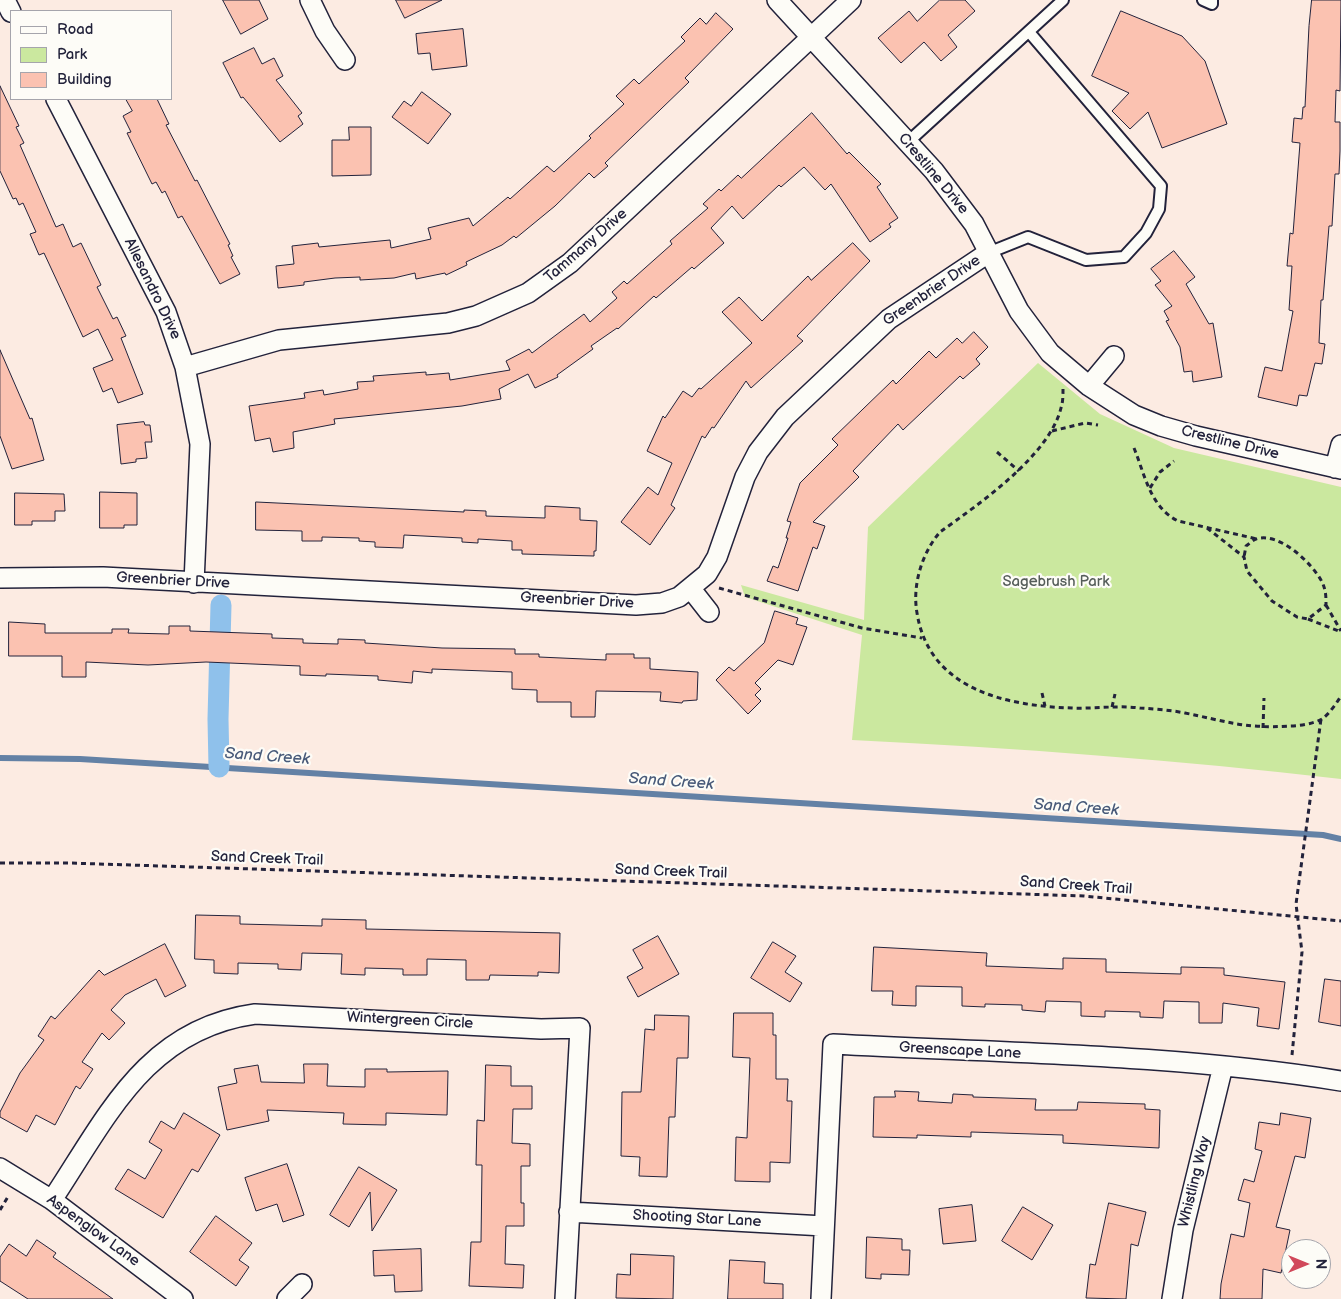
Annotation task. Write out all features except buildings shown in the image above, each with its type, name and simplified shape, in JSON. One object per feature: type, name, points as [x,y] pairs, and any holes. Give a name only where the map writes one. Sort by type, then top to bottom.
[{"type":"street","points":[[310,0],[326,31],[345,60]]},
{"type":"street","name":"Crestline Drive","points":[[776,0],[908,142],[954,196],[974,224],[1019,311],[1050,352],[1089,386],[1134,414],[1161,426],[1338,469]]},
{"type":"street","name":"Tammany Drive","points":[[185,367],[287,339],[448,323],[500,307],[528,293],[570,263],[851,0]]},
{"type":"street","name":"Allesandro Drive","points":[[57,100],[166,312],[185,367],[200,444],[194,583]]},
{"type":"street","name":"Greenbrier Drive","points":[[0,578],[103,577],[636,605],[662,603],[679,597],[706,574],[717,557],[745,477],[758,452],[785,417],[888,319],[988,253]]},
{"type":"street","points":[[1089,386],[1114,356]]},
{"type":"street","points":[[1338,469],[1341,445]]},
{"type":"street","points":[[694,585],[709,612]]},
{"type":"street","name":"Wintergreen Circle","points":[[52,1200],[132,1082],[168,1047],[190,1034],[232,1017],[255,1014],[541,1028],[580,1028],[565,1299]]},
{"type":"street","name":"Greenscape Lane","points":[[821,1299],[833,1044],[1135,1059],[1223,1066],[1341,1081]]},
{"type":"street","name":"Whistling Way","points":[[1172,1299],[1183,1230],[1223,1066]]},
{"type":"street","name":"Aspenglow Lane","points":[[0,1168],[52,1200],[183,1299]]},
{"type":"street","name":"Shooting Star Lane","points":[[569,1212],[824,1226]]},
{"type":"street","points":[[287,1299],[302,1284]]},
{"type":"lane","points":[[908,142],[1063,0]]},
{"type":"lane","points":[[1203,0],[1212,4],[1212,0]]},
{"type":"lane","points":[[988,253],[1028,237],[1086,260],[1124,257],[1146,233],[1159,209],[1160,186],[1029,32]]},
{"type":"path","points":[[1063,388],[1062,408],[1052,431],[1019,471],[940,532],[932,541],[916,583],[915,604],[922,638],[942,666],[956,678],[992,697],[1045,706],[1071,708],[1137,707],[1184,713],[1232,725],[1263,728],[1298,726],[1321,719],[1341,696]]},
{"type":"path","points":[[1052,431],[1085,423],[1098,425]]},
{"type":"path","points":[[1134,448],[1156,503],[1166,515],[1178,521],[1207,528],[1256,539],[1267,538],[1296,551],[1322,581],[1326,593],[1326,605],[1341,631]]},
{"type":"path","points":[[997,452],[1019,471]]},
{"type":"path","points":[[1150,488],[1160,472],[1174,461]]},
{"type":"path","points":[[1207,528],[1244,557]]},
{"type":"path","points":[[1256,539],[1246,546],[1244,557],[1247,571],[1272,601],[1297,617],[1341,631]]},
{"type":"path","points":[[694,585],[862,628],[922,638]]},
{"type":"path","points":[[1308,619],[1326,605]]},
{"type":"path","points":[[1042,693],[1045,706]]},
{"type":"path","points":[[1112,707],[1115,694]]},
{"type":"path","points":[[1263,728],[1264,698]]},
{"type":"path","points":[[1290,1074],[1302,952],[1297,916],[1299,884],[1321,719]]},
{"type":"path","name":"Sand Creek Trail","points":[[0,863],[69,863],[1084,896],[1341,921]]},
{"type":"green space","name":"Sagebrush Park","points":[[1038,363],[1100,414],[1174,448],[1341,487],[1341,779],[1097,755],[852,740],[862,635],[745,597],[741,585],[864,620],[868,527]]},
{"type":"waterway","points":[[219,767],[218,719],[221,605]]},
{"type":"waterway","name":"Sand Creek","points":[[0,758],[80,759],[1323,835],[1341,839]]}]
